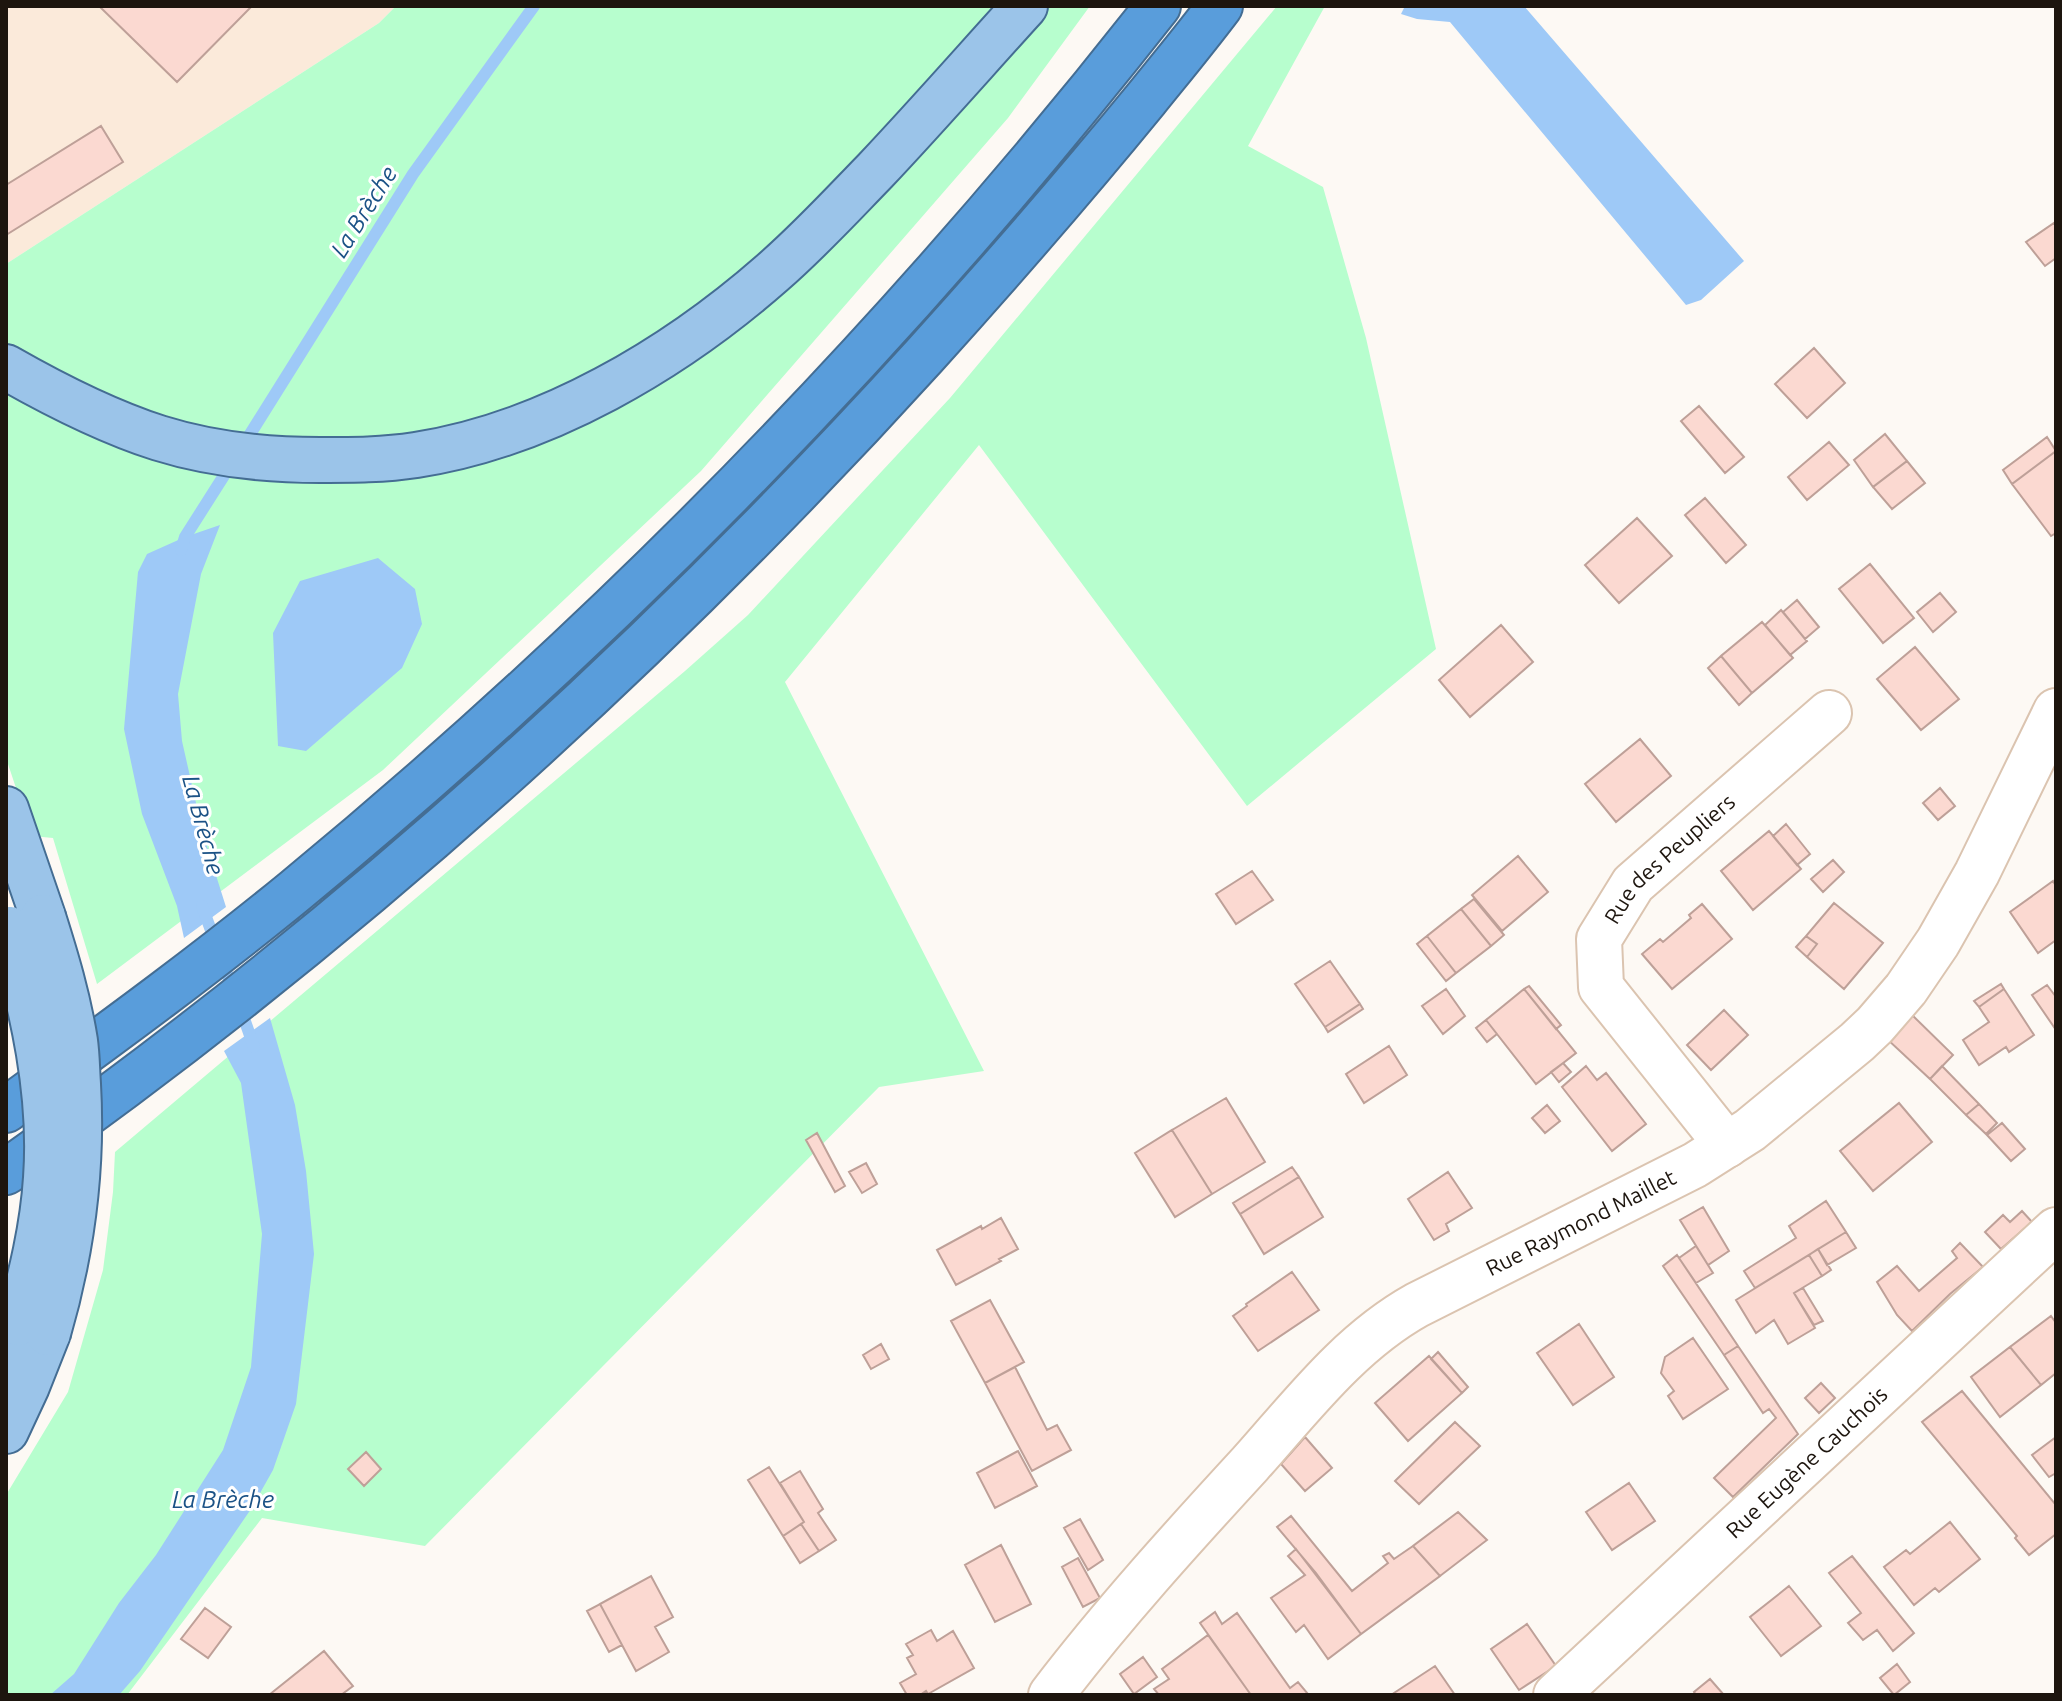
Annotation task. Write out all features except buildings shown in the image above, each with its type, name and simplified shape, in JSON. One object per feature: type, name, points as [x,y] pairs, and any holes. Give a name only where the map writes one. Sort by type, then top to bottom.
[{"type":"highway","points":[[6,1110],[261,919],[407,797],[626,595],[796,425],[937,271],[1158,6]]},
{"type":"highway","points":[[6,1172],[294,955],[407,860],[577,709],[697,594],[850,438],[979,296],[1081,178],[1220,6]]},
{"type":"main road","points":[[6,367],[81,406],[159,438],[251,456],[369,460],[475,443],[539,420],[617,384],[684,341],[770,276],[816,233],[922,121],[1025,6]]},
{"type":"main road","points":[[6,809],[46,1113],[46,1178],[24,1337],[33,1373],[6,1431]]},
{"type":"street","name":"Rue Raymond Maillet","points":[[1051,1695],[1161,1561],[1334,1371],[1383,1327],[1417,1305],[1669,1180],[1727,1145],[1771,1113],[1875,1025],[1906,989],[1962,901],[2056,711]]},
{"type":"street","name":"Rue des Peupliers","points":[[1727,1145],[1601,987],[1599,939],[1633,884],[1829,713]]},
{"type":"street","name":"Rue Eugène Cauchois","points":[[1556,1695],[2056,1230]]},
{"type":"shaded area","points":[[6,6],[396,6],[379,23],[6,264]]},
{"type":"green space","points":[[396,6],[1090,6],[1008,118],[701,471],[383,770],[97,984],[53,838],[32,836],[6,758],[6,264],[379,23]]},
{"type":"green space","points":[[1277,6],[1325,6],[1248,146],[1323,187],[1366,338],[1436,649],[1247,806],[979,445],[785,682],[984,1071],[879,1087],[425,1546],[262,1518],[127,1695],[6,1695],[6,1495],[68,1392],[103,1270],[115,1152],[748,615],[950,398]]},
{"type":"water","points":[[1405,6],[1524,6],[1744,261],[1701,300],[1686,305],[1450,22],[1401,14]]},
{"type":"water","name":"La Brèche","points":[[220,525],[201,574],[178,694],[182,741],[203,834],[226,907],[184,938],[177,906],[142,814],[124,729],[138,572],[147,554]]},
{"type":"water","points":[[378,558],[415,589],[422,624],[402,668],[306,751],[278,746],[273,633],[300,581]]},
{"type":"water","name":"La Brèche","points":[[270,1018],[295,1105],[306,1171],[314,1254],[296,1404],[273,1470],[251,1509],[140,1671],[119,1695],[50,1695],[74,1674],[223,1450],[251,1367],[262,1234],[241,1083],[224,1051]]},
{"type":"waterway","name":"La Brèche","points":[[242,447],[413,174],[534,6]]},
{"type":"waterway","name":"La Brèche","points":[[181,550],[185,537],[232,463]]},
{"type":"waterway","name":"La Brèche","points":[[202,906],[233,990]]},
{"type":"waterway","name":"La Brèche","points":[[240,1007],[254,1047]]}]
